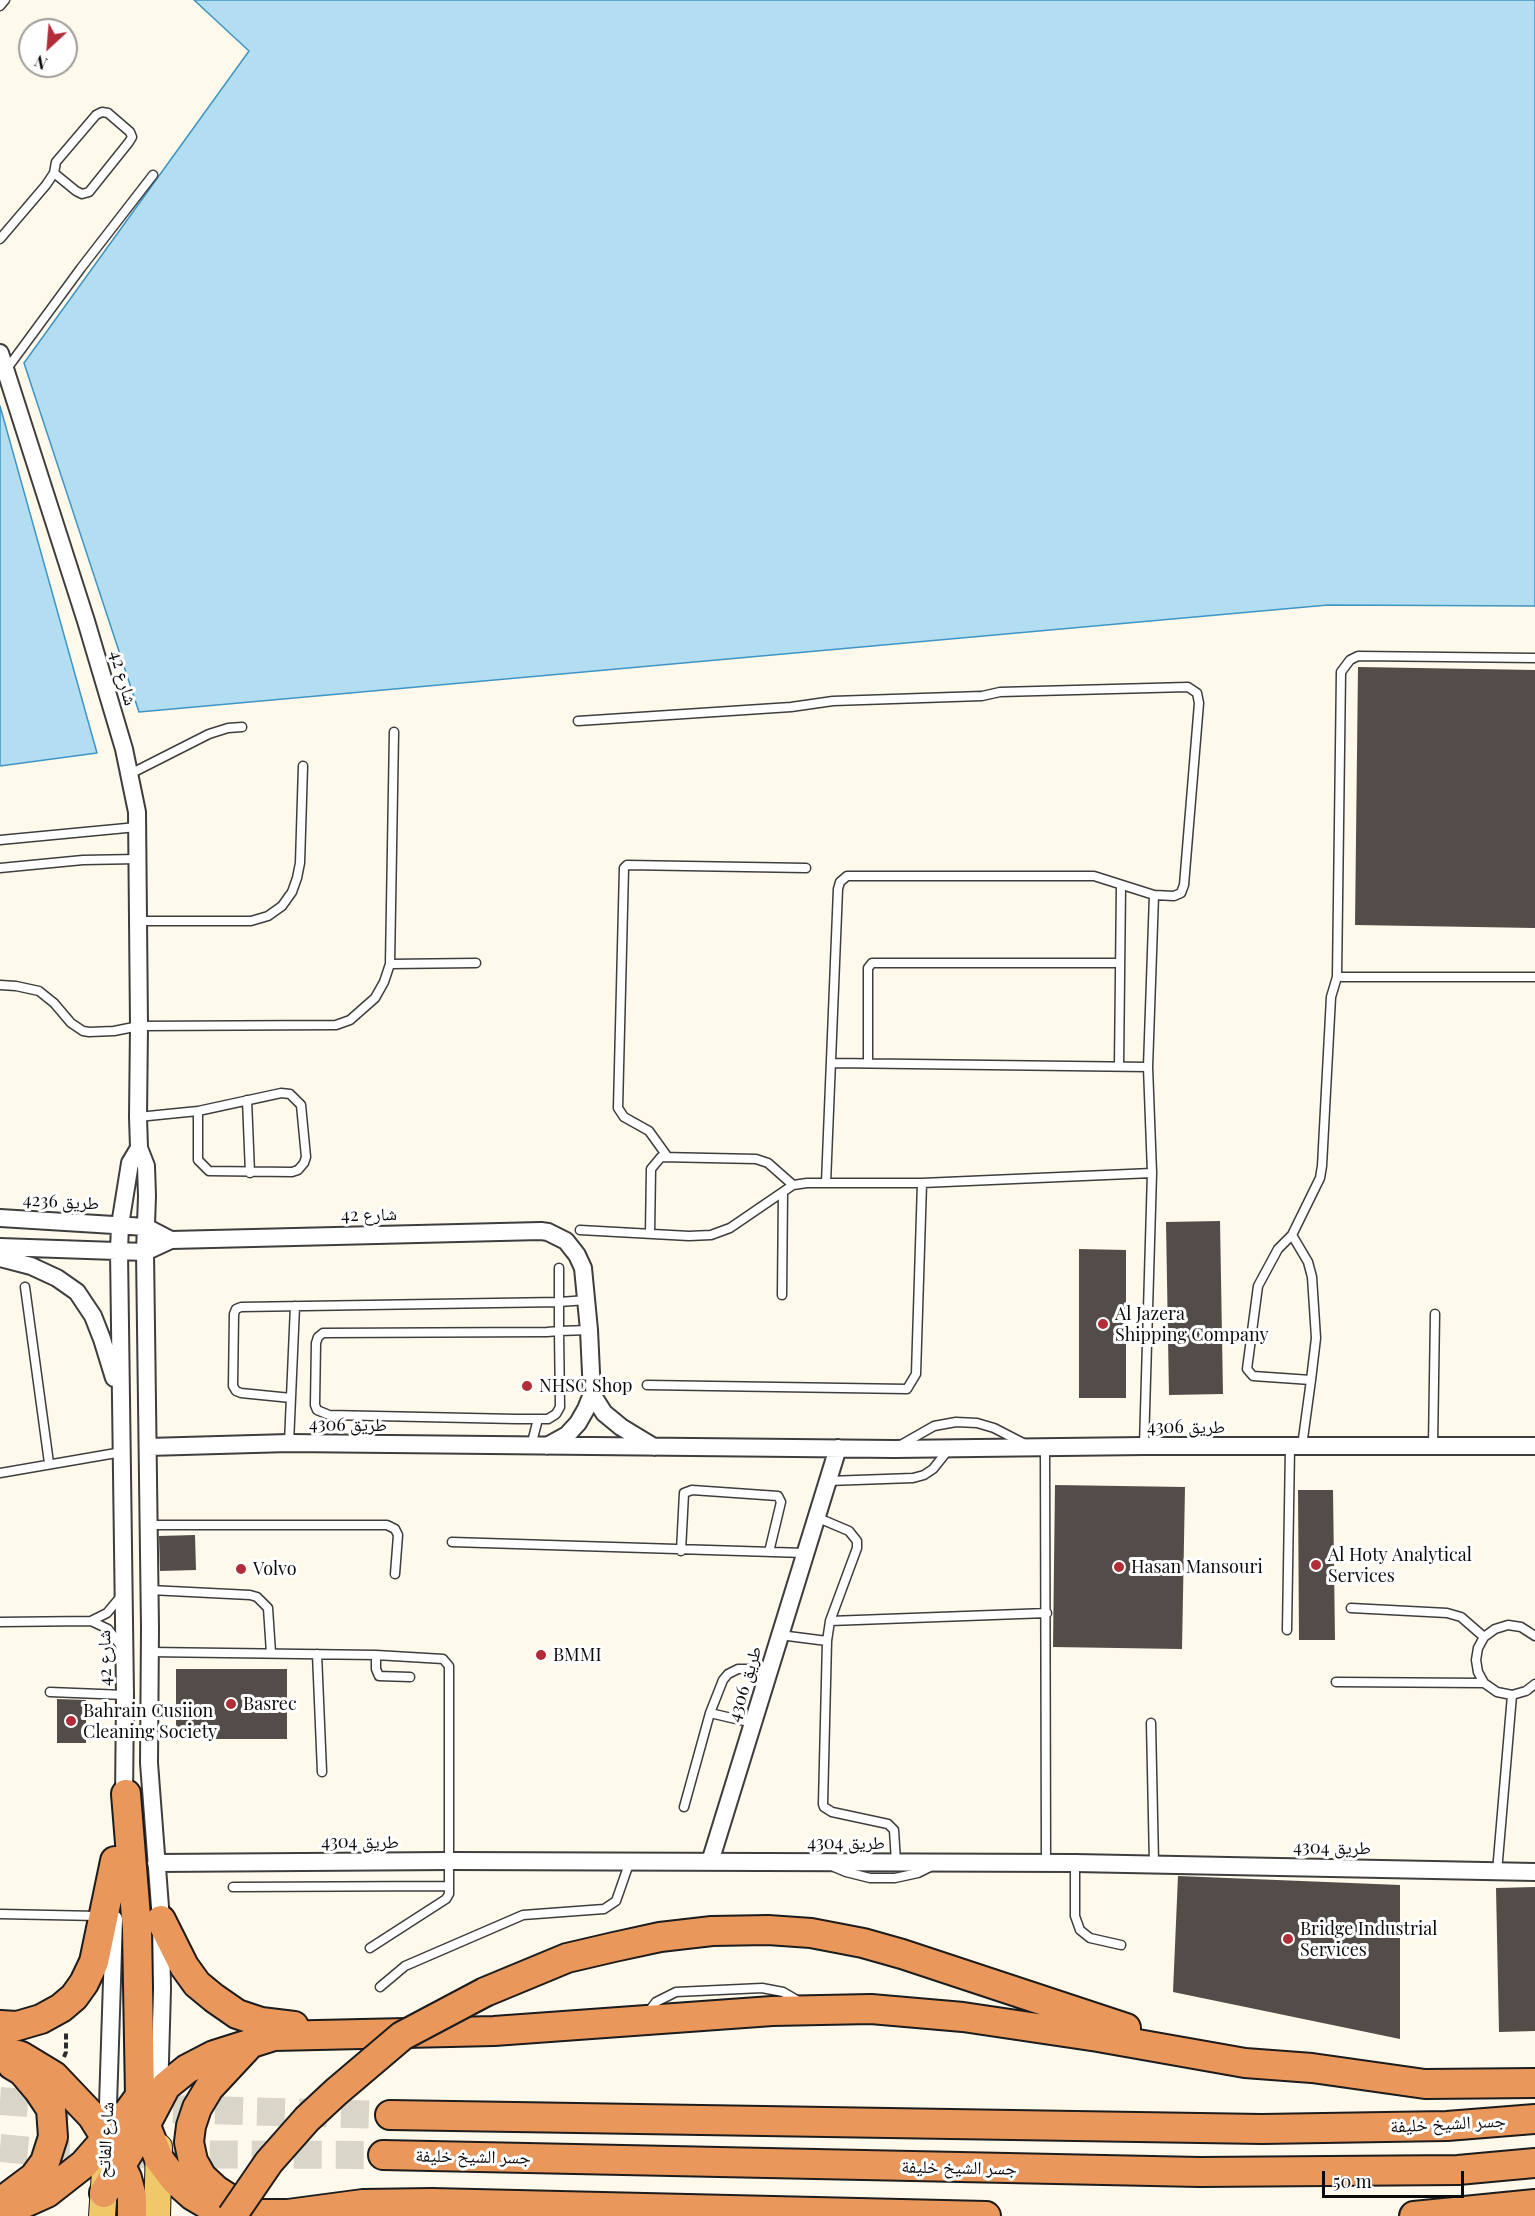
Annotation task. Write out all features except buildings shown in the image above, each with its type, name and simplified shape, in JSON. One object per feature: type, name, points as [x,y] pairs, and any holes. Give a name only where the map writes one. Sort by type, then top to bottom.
[{"type":"highway","points":[[126,1794],[149,2097]]},
{"type":"highway","points":[[0,2025],[17,2026],[41,2019],[61,2008],[74,1997],[84,1983],[94,1962],[115,1861]]},
{"type":"highway","points":[[160,1920],[180,1959],[197,1983],[237,2014],[261,2022],[350,2033]]},
{"type":"highway","points":[[242,2215],[269,2162],[307,2119],[402,2036],[485,1992],[567,1958],[660,1937],[712,1931],[768,1930],[811,1933],[863,1943],[1176,2042],[1312,2068],[1425,2084],[1535,2083]]},
{"type":"highway","points":[[0,2214],[47,2193],[84,2164],[149,2097],[187,2069],[214,2055],[274,2036],[494,2031],[808,2009],[871,2009],[922,2012],[1098,2037],[1235,2061],[1312,2068]]},
{"type":"highway","points":[[242,2215],[202,2177],[193,2161],[189,2142],[197,2108],[209,2088],[251,2042]]},
{"type":"highway","points":[[0,2050],[21,2056],[54,2076],[92,2116],[121,2166],[130,2187],[132,2216]]},
{"type":"highway","points":[[0,2058],[22,2071],[39,2091],[51,2109],[53,2123],[50,2149],[45,2162],[34,2177],[0,2202]]},
{"type":"highway","points":[[103,2204],[121,2166],[145,2126],[149,2097],[160,2066]]},
{"type":"highway","name":"جسر الشيخ خليفة","points":[[390,2115],[1263,2129],[1447,2126],[1535,2119]]},
{"type":"highway","points":[[145,2126],[159,2159],[175,2180],[193,2196],[215,2209],[242,2215],[288,2214],[363,2205],[409,2203],[986,2216]]},
{"type":"highway","name":"جسر الشيخ خليفة","points":[[383,2156],[1177,2172],[1434,2170],[1535,2163]]},
{"type":"highway","points":[[1414,2216],[1535,2204]]},
{"type":"highway","points":[[487,2216],[560,2206]]},
{"type":"main road","points":[[149,2097],[159,2159],[157,2216]]},
{"type":"main road","name":"شارع الفاتح","points":[[103,2204],[106,2139]]},
{"type":"street","name":"شارع 42","points":[[0,353],[86,621],[130,774],[138,827],[138,1118],[139,1148],[146,1166],[145,1252],[150,1590],[149,1763],[160,1920],[162,2016],[160,2066]]},
{"type":"street","name":"شارع 42","points":[[110,2064],[115,1861],[126,1794],[119,1251],[120,1225],[130,1163],[139,1148]]},
{"type":"street","name":"طريق 4236","points":[[0,1218],[120,1225]]},
{"type":"street","name":"شارع 42","points":[[120,1225],[146,1227],[171,1240]]},
{"type":"street","name":"شارع 42","points":[[119,1251],[145,1252],[171,1240],[541,1231],[566,1241],[580,1259],[584,1268],[587,1300]]},
{"type":"street","points":[[0,1247],[119,1251]]},
{"type":"street","points":[[0,1258],[40,1270],[57,1278],[77,1292],[93,1316],[120,1400]]},
{"type":"street","points":[[539,1447],[567,1435],[578,1423],[591,1394],[587,1300]]},
{"type":"street","points":[[591,1394],[604,1413],[621,1427],[655,1448]]},
{"type":"street","name":"طريق 4306","points":[[148,1447],[289,1443],[894,1449],[1144,1446],[1535,1446]]},
{"type":"street","name":"طريق 4306","points":[[710,1862],[838,1448]]},
{"type":"street","points":[[124,1652],[150,1652]]},
{"type":"street","name":"طريق 4304","points":[[156,1863],[450,1861],[1154,1863],[1535,1872]]},
{"type":"street","name":"شارع الفاتح","points":[[106,2139],[110,2064]]},
{"type":"lane","points":[[0,6],[5,0]]},
{"type":"lane","points":[[0,239],[46,185],[54,173],[56,162],[96,115],[102,112],[108,113],[130,132],[132,137],[129,142],[89,192],[82,194],[76,191],[54,173]]},
{"type":"lane","points":[[6,370],[81,268],[153,176]]},
{"type":"lane","points":[[1311,1380],[1253,1376],[1247,1369],[1258,1286],[1278,1249],[1292,1235],[1320,1178],[1322,1166],[1331,998],[1337,977],[1340,679],[1344,666],[1358,656],[1535,658]]},
{"type":"lane","points":[[578,721],[833,701],[982,696],[1018,691],[1188,687],[1197,693],[1199,703],[1184,885],[1181,893],[1174,896],[1154,895],[1094,876],[847,876],[840,882],[826,1183]]},
{"type":"lane","points":[[130,774],[209,734],[228,728],[242,727]]},
{"type":"lane","points":[[0,985],[39,991],[54,1003],[71,1023],[82,1031],[89,1032],[114,1031],[139,1026],[336,1024],[350,1020],[375,998],[390,964],[394,732]]},
{"type":"lane","points":[[138,921],[251,921],[268,916],[282,906],[297,878],[303,766]]},
{"type":"lane","points":[[0,840],[138,827]]},
{"type":"lane","points":[[0,868],[83,860],[138,859]]},
{"type":"lane","points":[[667,1156],[649,1131],[624,1117],[618,1108],[624,868],[627,865],[806,868]]},
{"type":"lane","points":[[1119,1066],[1121,885]]},
{"type":"lane","points":[[1144,1446],[1152,1173],[1148,1068],[1154,895]]},
{"type":"lane","points":[[390,964],[476,963]]},
{"type":"lane","points":[[868,1064],[868,968],[872,963],[1120,963]]},
{"type":"lane","points":[[1337,977],[1535,977]]},
{"type":"lane","points":[[832,1063],[1148,1068]]},
{"type":"lane","points":[[138,1118],[198,1111],[281,1093],[290,1094],[301,1105],[306,1157],[302,1167],[292,1172],[209,1172],[198,1160],[198,1111]]},
{"type":"lane","points":[[247,1100],[250,1173]]},
{"type":"lane","points":[[650,1234],[651,1169],[657,1160],[667,1156],[756,1159],[768,1163],[793,1185]]},
{"type":"lane","points":[[580,1230],[689,1236],[711,1234],[730,1228],[793,1185],[807,1183],[921,1183],[1152,1173]]},
{"type":"lane","points":[[646,1385],[907,1389],[916,1374],[921,1183]]},
{"type":"lane","points":[[782,1295],[783,1191]]},
{"type":"lane","points":[[1287,1630],[1296,1446],[1311,1380],[1316,1338],[1312,1277],[1308,1262],[1292,1235]]},
{"type":"lane","points":[[559,1268],[559,1331],[560,1407],[556,1414],[548,1419],[329,1415],[320,1413],[315,1405],[316,1343],[318,1337],[323,1333],[559,1331],[589,1330]]},
{"type":"lane","points":[[25,1287],[49,1463]]},
{"type":"lane","points":[[291,1398],[236,1391],[233,1386],[234,1314],[236,1309],[241,1307],[587,1300]]},
{"type":"lane","points":[[289,1443],[296,1306]]},
{"type":"lane","points":[[1433,1446],[1435,1314]]},
{"type":"lane","points":[[538,1419],[539,1447]]},
{"type":"lane","points":[[894,1449],[934,1426],[956,1422],[977,1423],[994,1428],[1038,1448],[1047,1613],[1046,1863]]},
{"type":"lane","points":[[828,1481],[913,1478],[933,1469],[950,1448]]},
{"type":"lane","points":[[0,1473],[122,1452]]},
{"type":"lane","points":[[681,1551],[684,1493],[692,1490],[778,1496],[781,1502],[769,1552]]},
{"type":"lane","points":[[816,1517],[849,1531],[856,1541],[856,1554],[830,1621],[827,1641],[823,1803],[824,1807],[832,1812],[888,1824],[894,1830],[896,1862]]},
{"type":"lane","points":[[148,1525],[387,1525],[395,1529],[398,1535],[395,1574]]},
{"type":"lane","points":[[452,1542],[681,1551],[805,1553]]},
{"type":"lane","points":[[150,1590],[257,1597],[268,1608],[271,1653]]},
{"type":"lane","points":[[91,1621],[107,1613],[124,1593]]},
{"type":"lane","points":[[1351,1608],[1447,1613],[1461,1617],[1484,1637]]},
{"type":"lane","points":[[830,1621],[1047,1613]]},
{"type":"lane","points":[[0,1622],[91,1621],[108,1629],[120,1643],[124,1652]]},
{"type":"lane","points":[[1534,1634],[1521,1627],[1508,1625],[1495,1629],[1484,1637],[1478,1648],[1476,1660],[1478,1672],[1484,1683],[1497,1692],[1512,1695],[1526,1691],[1535,1684]]},
{"type":"lane","points":[[780,1635],[827,1641]]},
{"type":"lane","points":[[150,1652],[423,1657],[443,1659],[449,1666],[449,1894],[446,1899],[370,1948]]},
{"type":"lane","points":[[317,1654],[322,1772]]},
{"type":"lane","points":[[376,1655],[379,1676],[410,1677]]},
{"type":"lane","points":[[684,1807],[710,1713],[720,1686],[728,1674],[738,1669],[770,1669]]},
{"type":"lane","points":[[1336,1682],[1484,1683]]},
{"type":"lane","points":[[50,1692],[125,1695]]},
{"type":"lane","points":[[1497,1872],[1512,1695]]},
{"type":"lane","points":[[710,1713],[753,1723]]},
{"type":"lane","points":[[1151,1723],[1154,1863]]},
{"type":"lane","points":[[380,1987],[405,1966],[523,1915],[604,1909],[616,1900],[630,1862]]},
{"type":"lane","points":[[825,1862],[846,1872],[870,1878],[894,1878],[918,1873],[940,1863]]},
{"type":"lane","points":[[1075,1863],[1076,1917],[1080,1930],[1090,1938],[1121,1945]]},
{"type":"lane","points":[[232,1887],[449,1886]]},
{"type":"lane","points":[[0,1914],[105,1916]]},
{"type":"path","points":[[54,2076],[66,2052],[66,2030],[61,2008]]},
{"type":"water","points":[[194,0],[1535,0],[1535,606],[1328,605],[139,712],[24,363],[249,51]]},
{"type":"water","points":[[0,406],[97,753],[0,766]]},
{"type":"tunnel","points":[[0,2101],[70,2106]]},
{"type":"tunnel","points":[[131,2108],[390,2115]]},
{"type":"tunnel","points":[[0,2148],[64,2154],[383,2155]]},
{"type":"place","name":"Al Jazera Shipping Company","points":[[1103,1324]]},
{"type":"place","name":"NHSC Shop","points":[[527,1386]]},
{"type":"place","name":"Al Hoty Analytical Services","points":[[1316,1565]]},
{"type":"place","name":"Hasan Mansouri","points":[[1119,1567]]},
{"type":"place","name":"Volvo","points":[[241,1569]]},
{"type":"place","name":"BMMI","points":[[541,1655]]},
{"type":"place","name":"Basrec","points":[[231,1704]]},
{"type":"place","name":"Bahrain Cusiion Cleaning Society","points":[[71,1721]]},
{"type":"place","name":"Bridge Industrial Services","points":[[1288,1939]]}]
